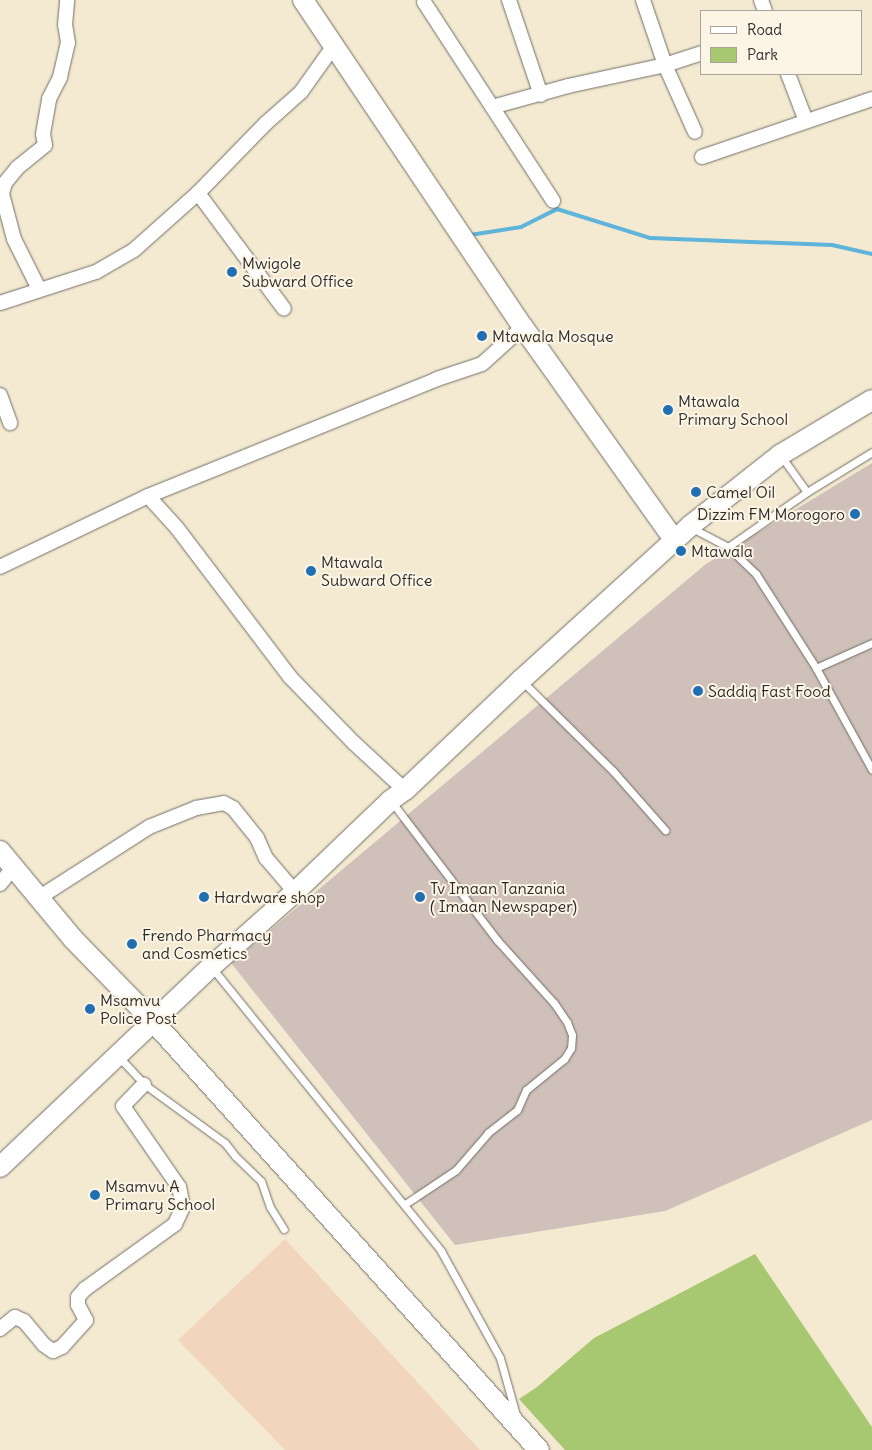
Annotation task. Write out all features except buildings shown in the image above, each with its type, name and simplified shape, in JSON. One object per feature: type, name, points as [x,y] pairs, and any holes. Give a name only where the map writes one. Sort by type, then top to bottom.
[{"type":"street","points":[[39,289],[14,239],[2,194],[5,183],[17,168],[45,145],[42,134],[49,99],[60,77],[68,43],[65,25],[67,0]]},
{"type":"street","points":[[303,0],[523,327],[675,541]]},
{"type":"street","points":[[509,0],[541,95]]},
{"type":"street","points":[[643,0],[665,65],[695,132]]},
{"type":"street","points":[[424,2],[553,201]]},
{"type":"street","points":[[0,303],[96,272],[121,259],[143,243],[198,193],[265,124],[301,92],[333,47]]},
{"type":"street","points":[[492,107],[568,86],[665,65],[700,53]]},
{"type":"street","points":[[788,75],[806,121]]},
{"type":"street","points":[[702,157],[872,99]]},
{"type":"street","points":[[198,193],[284,309]]},
{"type":"street","points":[[0,567],[148,496],[437,379],[482,364],[523,327]]},
{"type":"street","points":[[0,395],[10,423]]},
{"type":"street","points":[[0,1167],[212,966],[295,892],[521,680],[690,526],[780,455],[872,400]]},
{"type":"street","points":[[148,496],[177,528],[290,676],[354,743],[398,795]]},
{"type":"street","points":[[40,897],[149,827],[196,808],[224,803],[228,804],[237,813],[257,838],[266,858],[295,892]]},
{"type":"street","points":[[0,851],[73,939],[153,1021],[539,1450]]},
{"type":"street","points":[[0,884],[14,867]]},
{"type":"street","points":[[0,1329],[16,1317],[24,1321],[44,1345],[53,1351],[62,1347],[86,1320],[78,1304],[78,1297],[85,1289],[175,1224],[183,1207],[179,1187],[123,1106],[144,1084]]},
{"type":"lane","points":[[728,547],[807,492],[872,452]]},
{"type":"lane","points":[[780,455],[807,492]]},
{"type":"lane","points":[[690,526],[728,547],[756,574],[816,668],[872,770]]},
{"type":"lane","points":[[816,668],[872,643]]},
{"type":"lane","points":[[521,680],[613,770],[665,830]]},
{"type":"lane","points":[[398,795],[497,940],[558,1008],[571,1029],[572,1035],[570,1048],[564,1060],[526,1090],[518,1110],[488,1134],[456,1170],[405,1204]]},
{"type":"lane","points":[[212,966],[441,1251],[487,1330],[500,1358],[519,1428]]},
{"type":"lane","points":[[118,1055],[144,1084],[225,1143],[235,1156],[261,1181],[270,1207],[284,1229]]},
{"type":"shaded area","points":[[872,463],[872,1120],[665,1211],[455,1245],[231,963],[706,564]]},
{"type":"shaded area","points":[[285,1239],[480,1450],[285,1450],[178,1340]]},
{"type":"green space","points":[[755,1254],[872,1427],[872,1450],[565,1450],[519,1399],[537,1387],[594,1338]]},
{"type":"waterway","points":[[470,235],[521,227],[557,209],[650,238],[832,245],[872,254]]},
{"type":"place","name":"Mwigole Subward Office","points":[[232,272]]},
{"type":"place","name":"Mtawala Mosque","points":[[482,336]]},
{"type":"place","name":"Mtawala Primary School","points":[[668,410]]},
{"type":"place","name":"Camel Oil","points":[[696,492]]},
{"type":"place","name":"Dizzim FM Morogoro","points":[[855,514]]},
{"type":"place","name":"Mtawala","points":[[681,551]]},
{"type":"place","name":"Mtawala Subward Office","points":[[311,571]]},
{"type":"place","name":"Saddiq Fast Food","points":[[698,691]]},
{"type":"place","name":"Hardware shop","points":[[204,897]]},
{"type":"place","name":"Tv Imaan Tanzania ( Imaan Newspaper)","points":[[420,897]]},
{"type":"place","name":"Frendo Pharmacy and Cosmetics","points":[[132,944]]},
{"type":"place","name":"Msamvu Police Post","points":[[90,1009]]},
{"type":"place","name":"Msamvu A Primary School","points":[[95,1195]]}]
